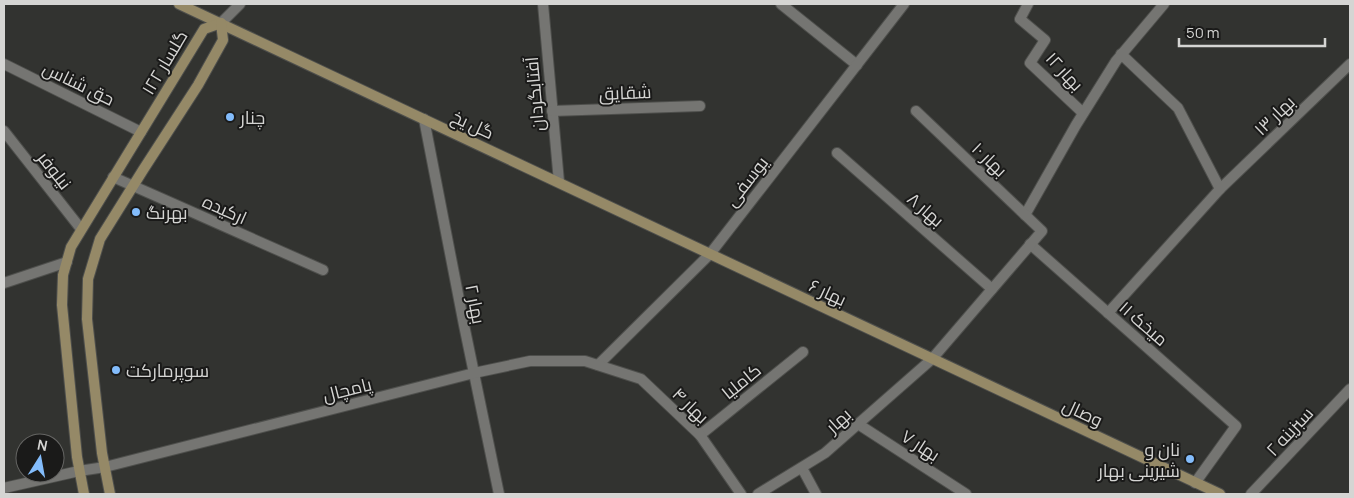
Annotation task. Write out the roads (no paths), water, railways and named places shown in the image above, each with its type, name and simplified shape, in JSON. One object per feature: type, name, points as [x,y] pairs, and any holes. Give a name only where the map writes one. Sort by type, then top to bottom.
[{"type":"main road","name":"گل یخ","points":[[178,4],[710,254]]},
{"type":"main road","name":"گلسار ۱۲۲","points":[[84,494],[62,305],[63,276],[66,262],[71,246],[81,229],[204,29],[221,23]]},
{"type":"main road","points":[[110,494],[102,453],[87,319],[88,279],[100,239],[198,85],[223,40],[221,23]]},
{"type":"main road","name":"بهار ۶","points":[[710,254],[932,359]]},
{"type":"main road","name":"وصال","points":[[932,359],[1220,494]]},
{"type":"street","points":[[221,23],[240,4]]},
{"type":"street","name":"آفتابگردان","points":[[543,4],[559,182]]},
{"type":"street","points":[[781,4],[857,65]]},
{"type":"street","name":"یوسفی","points":[[598,365],[710,254],[904,4]]},
{"type":"street","name":"بهار ۱۲","points":[[1028,4],[1020,19],[1045,40],[1030,63],[1084,113]]},
{"type":"street","points":[[1025,215],[1084,113],[1121,54],[1164,4]]},
{"type":"street","points":[[1121,54],[1178,108],[1220,189]]},
{"type":"street","name":"حق شناس","points":[[4,64],[141,132]]},
{"type":"street","name":"بهار ۱۳","points":[[1108,313],[1220,189],[1350,64]]},
{"type":"street","name":"شقایق","points":[[552,111],[700,106]]},
{"type":"street","name":"بهار ۱۰","points":[[916,111],[1042,231]]},
{"type":"street","name":"بهار ۲","points":[[424,119],[499,494]]},
{"type":"street","name":"نیلوفر","points":[[4,131],[81,229]]},
{"type":"street","name":"بهار ۸","points":[[837,153],[992,289]]},
{"type":"street","name":"ارکیده","points":[[113,177],[323,270]]},
{"type":"street","name":"بهار","points":[[758,494],[825,453],[932,359],[1042,231]]},
{"type":"street","name":"میخک ۱۱","points":[[1030,244],[1236,426],[1195,483]]},
{"type":"street","points":[[4,283],[66,262]]},
{"type":"street","name":"کاملیا","points":[[700,434],[803,352]]},
{"type":"street","name":"پامچال","points":[[4,488],[105,467],[530,360],[585,361],[598,365]]},
{"type":"street","name":"بهار ۴","points":[[598,365],[641,379],[700,434],[741,494]]},
{"type":"street","name":"سبزینه ۲","points":[[1251,494],[1350,389]]},
{"type":"street","name":"بهار ۷","points":[[858,424],[966,494]]},
{"type":"street","points":[[802,468],[816,494]]},
{"type":"place","name":"چنار","points":[[230,117]]},
{"type":"place","name":"بهرنگ","points":[[136,212]]},
{"type":"place","name":"سوپرمارکت","points":[[116,370]]},
{"type":"place","name":"نان و شیرینی بهار","points":[[1190,459]]}]
